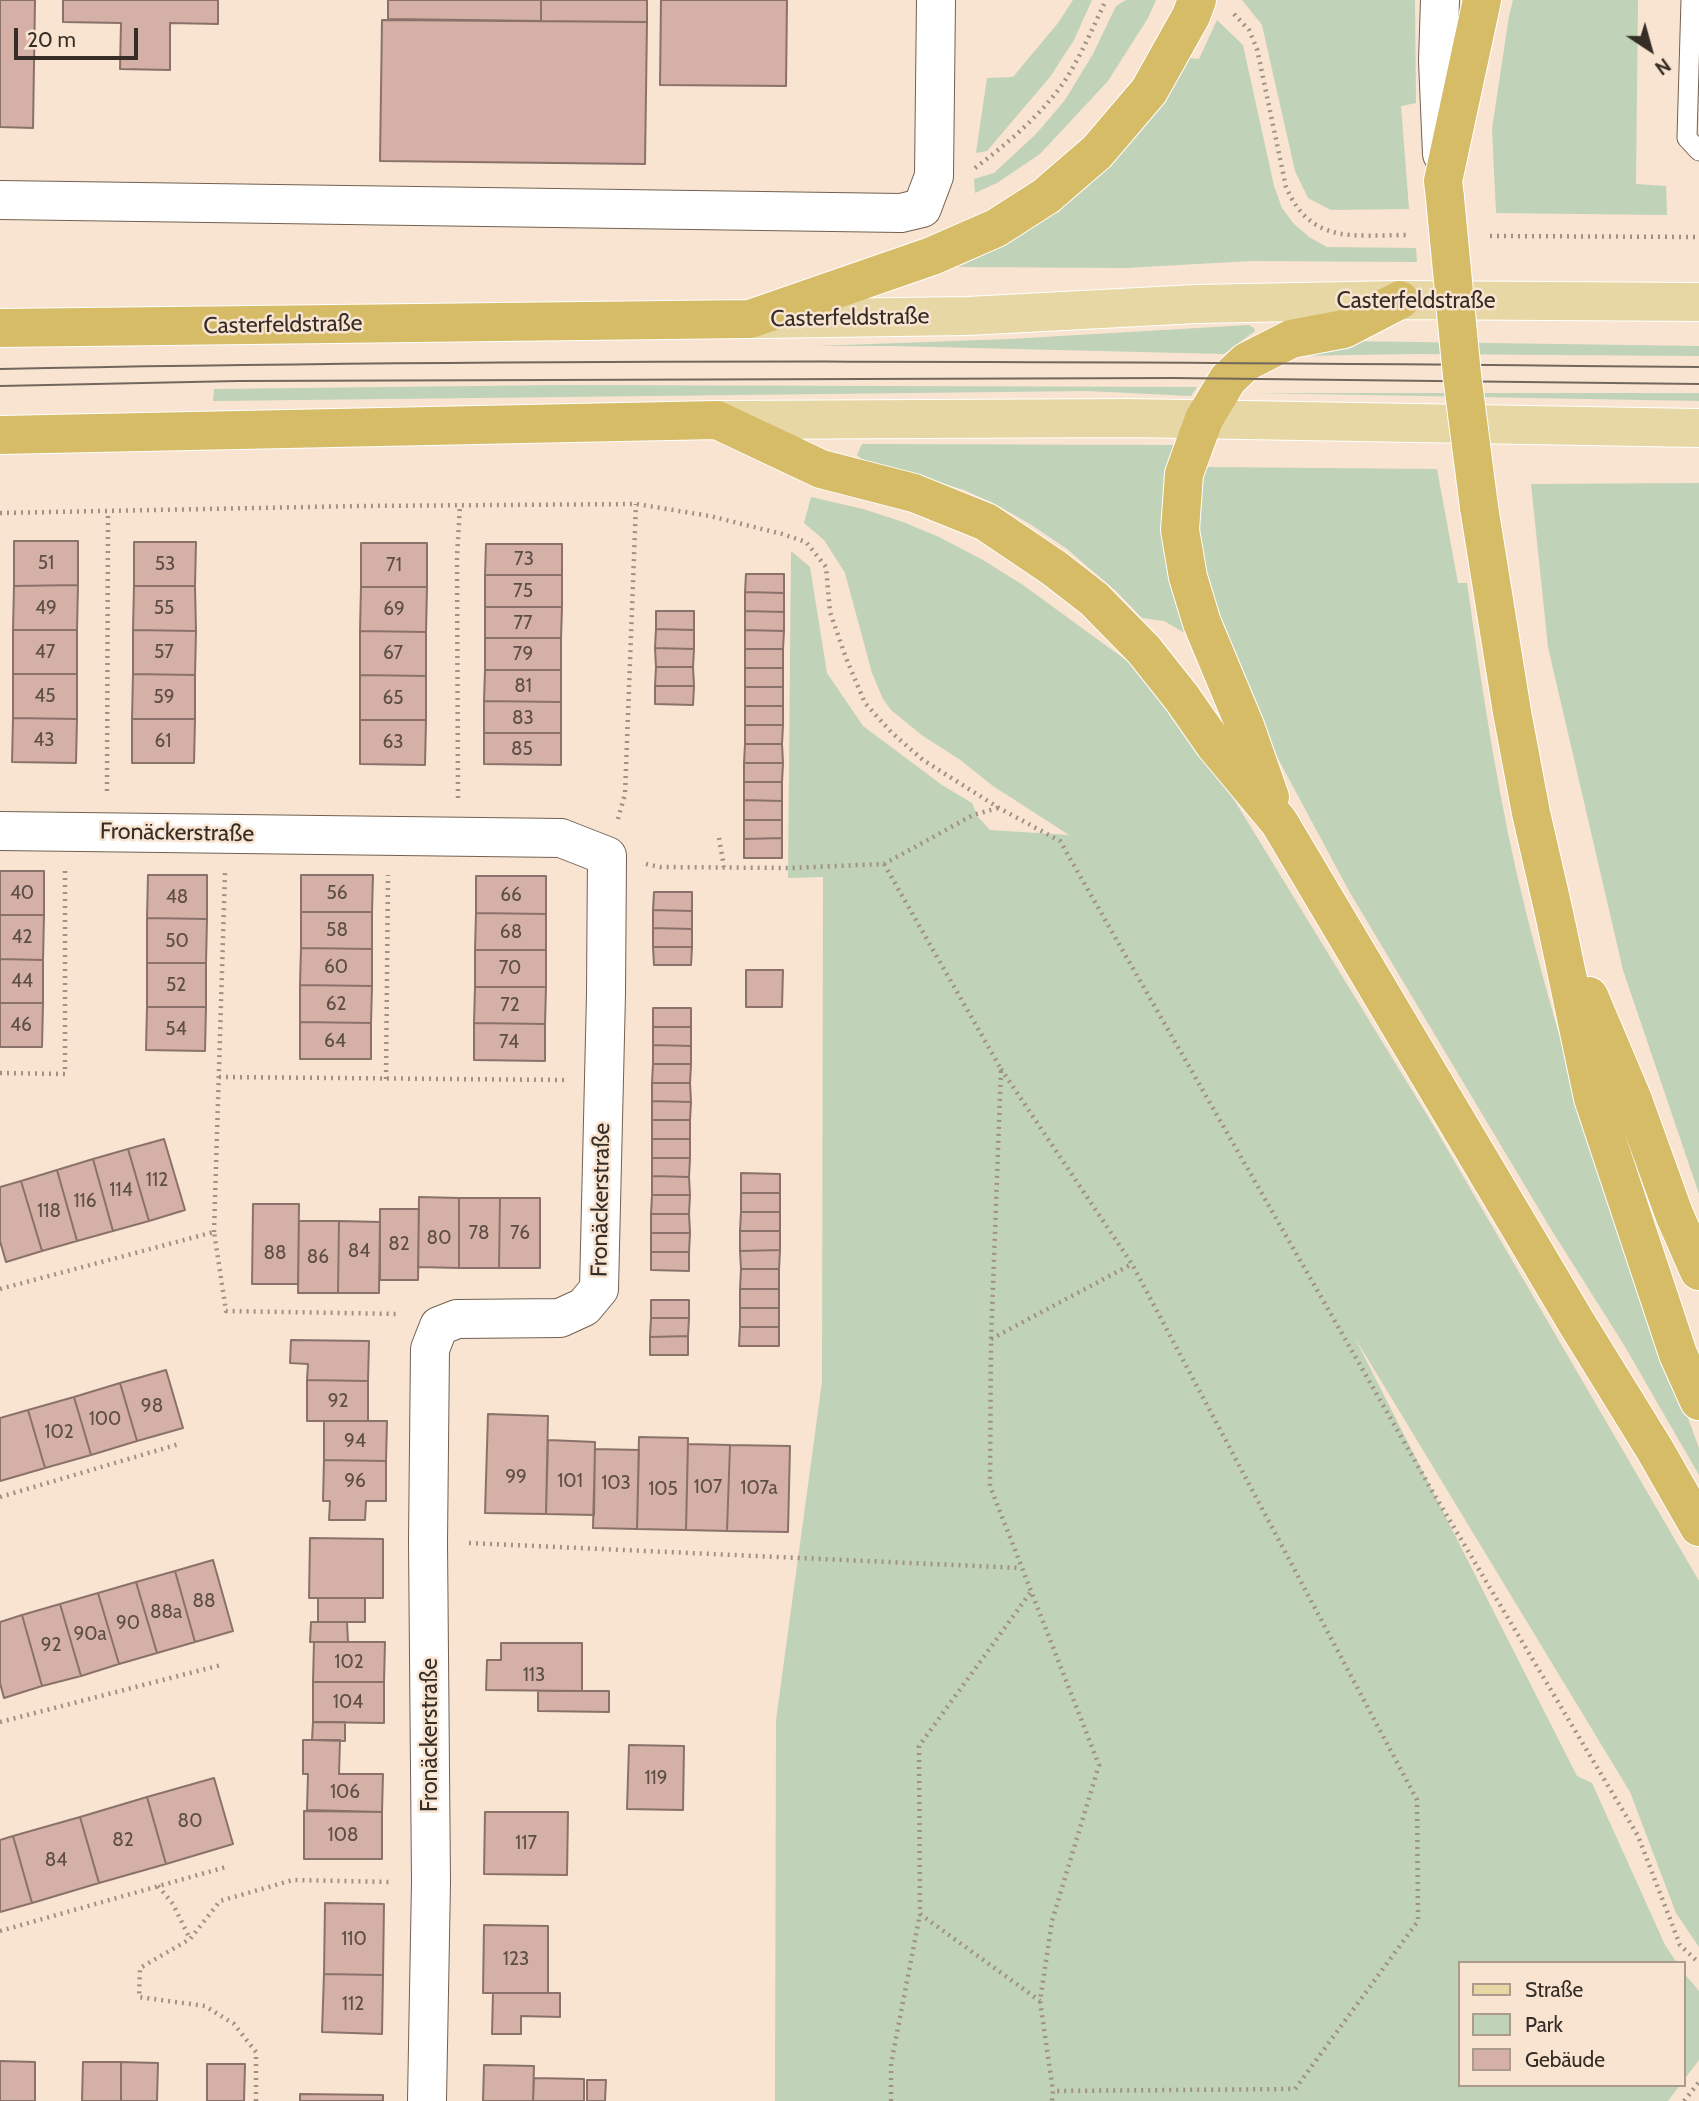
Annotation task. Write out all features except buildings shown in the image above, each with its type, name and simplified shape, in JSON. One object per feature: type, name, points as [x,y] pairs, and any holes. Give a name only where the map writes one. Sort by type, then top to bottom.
[{"type":"highway","points":[[1482,0],[1444,189],[1462,375],[1479,507],[1531,813],[1592,1098],[1678,1354],[1699,1401]]},
{"type":"highway","points":[[750,319],[932,256],[996,228],[1046,196],[1097,152],[1149,91],[1194,8]]},
{"type":"highway","points":[[1279,822],[1245,726],[1202,623],[1188,577],[1180,530],[1184,474],[1204,419],[1228,379],[1246,362],[1290,339],[1344,329],[1400,300]]},
{"type":"highway","name":"Casterfeldstraße","points":[[0,328],[750,319]]},
{"type":"highway","points":[[0,435],[717,420],[821,469],[914,493],[986,522],[1094,599],[1144,650],[1214,744],[1279,822],[1699,1527]]},
{"type":"highway","points":[[1554,913],[1633,1100],[1674,1214],[1699,1271]]},
{"type":"main road","name":"Casterfeldstraße","points":[[750,319],[968,316],[1196,304],[1400,300],[1699,302]]},
{"type":"main road","points":[[717,420],[1204,419],[1699,428]]},
{"type":"street","points":[[0,200],[901,213],[922,208],[934,176],[936,0]]},
{"type":"street","points":[[1440,0],[1438,61],[1444,189]]},
{"type":"street","name":"Fronäckerstraße","points":[[0,831],[561,838],[607,856],[599,1289],[584,1307],[560,1318],[457,1319],[439,1326],[430,1349],[428,1542],[431,1882],[427,2101]]},
{"type":"lane","points":[[1691,0],[1687,138],[1699,151]]},
{"type":"path","points":[[922,208],[1013,139],[1039,112],[1070,71],[1106,0]]},
{"type":"path","points":[[636,504],[625,794],[607,856],[660,867],[790,869],[884,864],[973,815],[999,808]]},
{"type":"path","points":[[0,513],[636,504],[710,516],[806,542],[826,567],[830,612],[865,702],[891,732],[923,760],[999,808],[1060,841],[1431,1489],[1637,1836],[1680,1945],[1699,1963]]},
{"type":"path","points":[[457,836],[457,558],[460,505]]},
{"type":"path","points":[[106,832],[108,512]]},
{"type":"path","points":[[0,1073],[65,1074],[65,832]]},
{"type":"path","points":[[226,834],[214,1232],[226,1311],[414,1314],[439,1326]]},
{"type":"path","points":[[386,1079],[388,835]]},
{"type":"path","points":[[719,838],[724,867]]},
{"type":"path","points":[[884,864],[1001,1069],[1132,1264],[1417,1800],[1418,1922],[1294,2089],[1053,2091]]},
{"type":"path","points":[[1001,1069],[991,1340],[990,1486],[1099,1765],[1052,1921],[1040,2001],[1053,2091],[1052,2101]]},
{"type":"path","points":[[219,1077],[604,1080]]},
{"type":"path","points":[[0,1289],[214,1232]]},
{"type":"path","points":[[991,1340],[1132,1264]]},
{"type":"path","points":[[0,1497],[179,1444]]},
{"type":"path","points":[[428,1542],[1021,1568]]},
{"type":"path","points":[[891,2101],[891,2064],[920,1914],[919,1746],[1030,1593]]},
{"type":"path","points":[[0,1722],[221,1665]]},
{"type":"path","points":[[0,1931],[226,1867]]},
{"type":"path","points":[[256,2101],[256,2052],[234,2024],[205,2006],[139,1997],[140,1968],[190,1939],[220,1902],[293,1880],[431,1882]]},
{"type":"path","points":[[158,1886],[173,1904],[190,1939]]},
{"type":"path","points":[[920,1914],[1040,2001]]},
{"type":"path","points":[[1684,2101],[1699,2082]]},
{"type":"green space","points":[[1073,0],[1092,0],[1074,40],[1050,77],[987,151],[976,153],[987,78],[1013,77],[1058,23]]},
{"type":"green space","points":[[1126,0],[1156,0],[1148,18],[1108,81],[1040,154],[997,183],[975,193],[974,179],[994,173],[1037,133],[1065,100],[1093,54],[1116,6]]},
{"type":"green space","points":[[1242,0],[1415,0],[1416,103],[1401,106],[1409,209],[1331,210],[1308,198],[1295,171],[1262,25]]},
{"type":"green space","points":[[1513,0],[1638,0],[1636,184],[1666,186],[1667,215],[1496,213],[1492,129]]},
{"type":"green space","points":[[1217,20],[1243,45],[1274,186],[1282,208],[1294,224],[1327,247],[1416,248],[1417,262],[1251,261],[1125,268],[958,267],[1006,245],[1083,190],[1105,169],[1188,58],[1199,59]]},
{"type":"green space","points":[[1249,325],[1255,331],[1224,354],[816,346],[1010,339]]},
{"type":"green space","points":[[1345,341],[1699,346],[1699,356],[1291,356]]},
{"type":"green space","points":[[563,385],[1197,387],[1191,396],[1087,391],[213,401],[214,389]]},
{"type":"green space","points":[[1253,393],[1699,393],[1699,401]]},
{"type":"green space","points":[[862,444],[1174,445],[1168,470],[1190,636],[1164,621],[1142,618],[1116,591],[1067,549],[1030,524],[964,490],[861,459],[857,455]]},
{"type":"green space","points":[[1203,467],[1437,469],[1458,583],[1467,583],[1500,792],[1527,916],[1584,1117],[1699,1448],[1699,1475],[1624,1345],[1549,1226],[1349,891],[1259,723],[1202,573],[1197,534]]},
{"type":"green space","points":[[1699,483],[1699,1194],[1623,970],[1548,647],[1531,484]]},
{"type":"green space","points":[[811,497],[863,509],[939,537],[1023,585],[1130,663],[1225,785],[1435,1128],[1699,1581],[1699,1947],[1676,1913],[1630,1792],[1355,1338],[1577,1776],[1592,1783],[1665,1945],[1676,1961],[1458,1961],[1458,2087],[1678,2087],[1668,2101],[775,2101],[776,1720],[822,1382],[823,877],[788,878],[791,551],[810,567],[827,673],[863,726],[942,785],[972,803],[978,817],[990,830],[1069,835],[993,786],[891,710],[872,673],[845,573],[824,540],[804,523]]},
{"type":"green space","points":[[1685,1974],[1699,1991],[1699,2060],[1685,2078]]},
{"type":"tram line","points":[[0,369],[425,363],[850,362],[1699,367]]},
{"type":"tram line","points":[[0,386],[238,381],[1173,378],[1699,384]]}]
